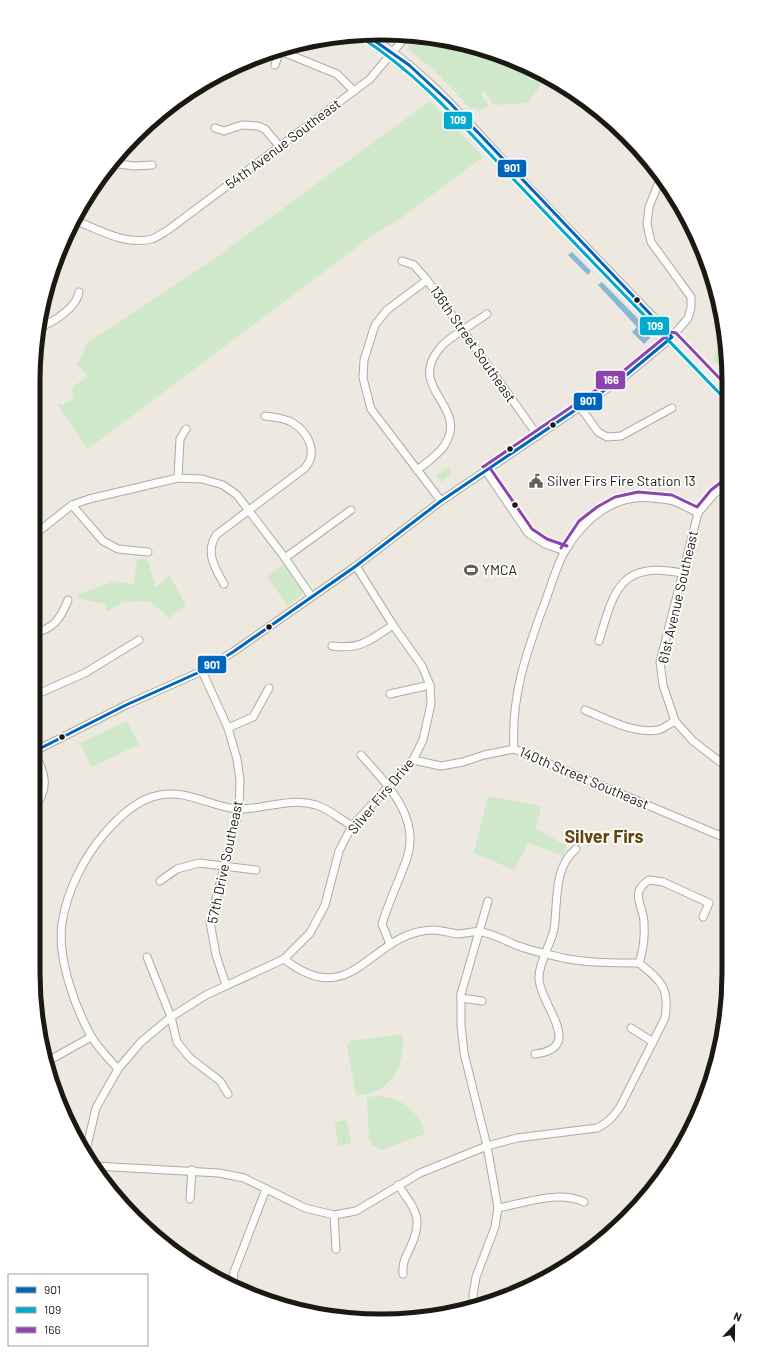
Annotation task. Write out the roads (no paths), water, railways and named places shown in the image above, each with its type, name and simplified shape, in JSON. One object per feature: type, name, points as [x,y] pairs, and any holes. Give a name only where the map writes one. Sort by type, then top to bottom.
[{"type":"main road","points":[[375,40],[392,51],[421,75],[722,388]]},
{"type":"street","name":"54th Avenue Southeast","points":[[79,222],[116,237],[130,240],[152,238],[168,230],[370,79],[401,41]]},
{"type":"street","points":[[287,54],[337,74],[354,91]]},
{"type":"street","points":[[275,65],[277,56]]},
{"type":"street","points":[[215,128],[224,131],[242,125],[258,126],[265,129],[280,147]]},
{"type":"street","points":[[118,164],[134,166],[152,165]]},
{"type":"street","points":[[40,748],[126,705],[202,671],[266,630],[311,596],[356,566],[441,502],[581,408],[624,377],[672,337],[688,318],[691,308],[691,296],[651,242],[647,224],[649,207],[659,183]]},
{"type":"street","name":"136th Street Southeast","points":[[402,261],[414,265],[427,280],[538,436]]},
{"type":"street","points":[[427,280],[387,310],[375,325],[364,360],[363,378],[371,409],[441,502]]},
{"type":"street","points":[[45,324],[64,313],[78,299],[79,292]]},
{"type":"street","points":[[417,470],[438,453],[445,445],[450,435],[450,417],[445,406],[431,386],[430,364],[440,346],[487,314]]},
{"type":"street","points":[[581,408],[598,432],[607,437],[621,436],[672,408]]},
{"type":"street","points":[[224,584],[211,558],[212,541],[216,535],[305,468],[310,462],[312,454],[311,442],[293,422],[282,418],[265,416]]},
{"type":"street","points":[[178,478],[180,439],[186,429]]},
{"type":"street","points":[[486,471],[528,533],[545,544],[564,551]]},
{"type":"street","points":[[40,530],[72,505],[90,499],[178,478],[202,479],[223,485],[237,495],[285,558],[311,596]]},
{"type":"street","name":"61st Avenue Southeast","points":[[675,722],[662,685],[660,662],[681,573],[698,513],[714,494],[722,487]]},
{"type":"street","points":[[514,749],[513,731],[515,702],[521,670],[564,551],[583,525],[600,511],[617,502],[638,497],[672,500],[698,513]]},
{"type":"street","points":[[72,505],[103,541],[118,549],[148,552]]},
{"type":"street","points":[[285,558],[351,510]]},
{"type":"street","name":"Silver Firs Drive","points":[[87,1145],[96,1108],[118,1069],[154,1029],[206,995],[284,959],[310,933],[325,905],[339,851],[352,826],[388,785],[413,760],[423,740],[431,704],[430,685],[422,666],[393,625],[356,566]]},
{"type":"street","points":[[599,641],[610,601],[627,579],[638,572],[654,569],[681,573]]},
{"type":"street","points":[[40,632],[56,624],[68,600]]},
{"type":"street","points":[[332,646],[349,648],[367,642],[393,625]]},
{"type":"street","points":[[40,693],[85,673],[138,640]]},
{"type":"street","name":"57th Drive Southeast","points":[[202,671],[219,703],[228,728],[237,759],[240,780],[240,809],[210,922],[216,955],[226,985]]},
{"type":"street","points":[[390,694],[430,685]]},
{"type":"street","points":[[228,728],[253,716],[269,688]]},
{"type":"street","points":[[585,710],[621,724],[644,730],[659,730],[675,722],[693,741],[722,763]]},
{"type":"street","name":"140th Street Southeast","points":[[413,760],[442,766],[514,749],[722,836]]},
{"type":"street","points":[[360,755],[388,785],[404,809],[411,842],[408,857],[386,910],[382,924],[390,944]]},
{"type":"street","points":[[40,766],[46,780],[44,791],[40,798]]},
{"type":"street","points":[[118,1069],[91,1037],[71,990],[63,958],[62,924],[71,891],[93,847],[119,817],[143,801],[161,794],[183,795],[240,809],[293,802],[316,805],[352,826]]},
{"type":"street","points":[[535,1054],[544,1053],[554,1048],[559,1041],[559,1032],[541,991],[538,978],[545,953],[554,930],[558,881],[567,856],[576,849]]},
{"type":"street","points":[[160,881],[177,869],[198,863],[256,870]]},
{"type":"street","points":[[639,963],[645,942],[644,920],[639,906],[638,894],[640,885],[649,880],[662,882],[709,903],[703,917]]},
{"type":"street","points":[[474,1301],[473,1295],[476,1277],[495,1227],[498,1208],[487,1146],[464,1053],[461,998],[488,902]]},
{"type":"street","points":[[100,1166],[192,1170],[219,1173],[244,1178],[305,1208],[334,1215],[356,1211],[372,1203],[398,1185],[420,1173],[487,1146],[517,1138],[597,1128],[605,1124],[620,1108],[665,1018],[667,1005],[663,985],[656,976],[639,963],[587,962],[517,946],[480,932],[459,934],[433,930],[408,935],[390,944],[346,975],[332,978],[314,977],[299,971],[284,959]]},
{"type":"street","points":[[147,957],[171,1017],[177,1042],[190,1058],[220,1081],[228,1094]]},
{"type":"street","points":[[461,998],[482,1002]]},
{"type":"street","points":[[631,1028],[653,1042]]},
{"type":"street","points":[[52,1059],[91,1037]]},
{"type":"street","points":[[190,1199],[192,1170]]},
{"type":"street","points":[[398,1185],[411,1204],[418,1225],[416,1234],[402,1264],[403,1274]]},
{"type":"street","points":[[233,1280],[234,1272],[266,1189]]},
{"type":"street","points":[[498,1208],[559,1196],[570,1197],[584,1202]]},
{"type":"street","points":[[334,1215],[336,1249]]},
{"type":"water","points":[[572,252],[591,271],[588,275],[568,255]]},
{"type":"water","points":[[602,282],[651,332],[650,338],[644,344],[632,332],[637,327],[598,285]]},
{"type":"place","name":"Silver Firs Fire Station 13","points":[[536,481]]},
{"type":"place","name":"YMCA","points":[[471,570]]},
{"type":"district","name":"Silver Firs","points":[[604,837]]}]
